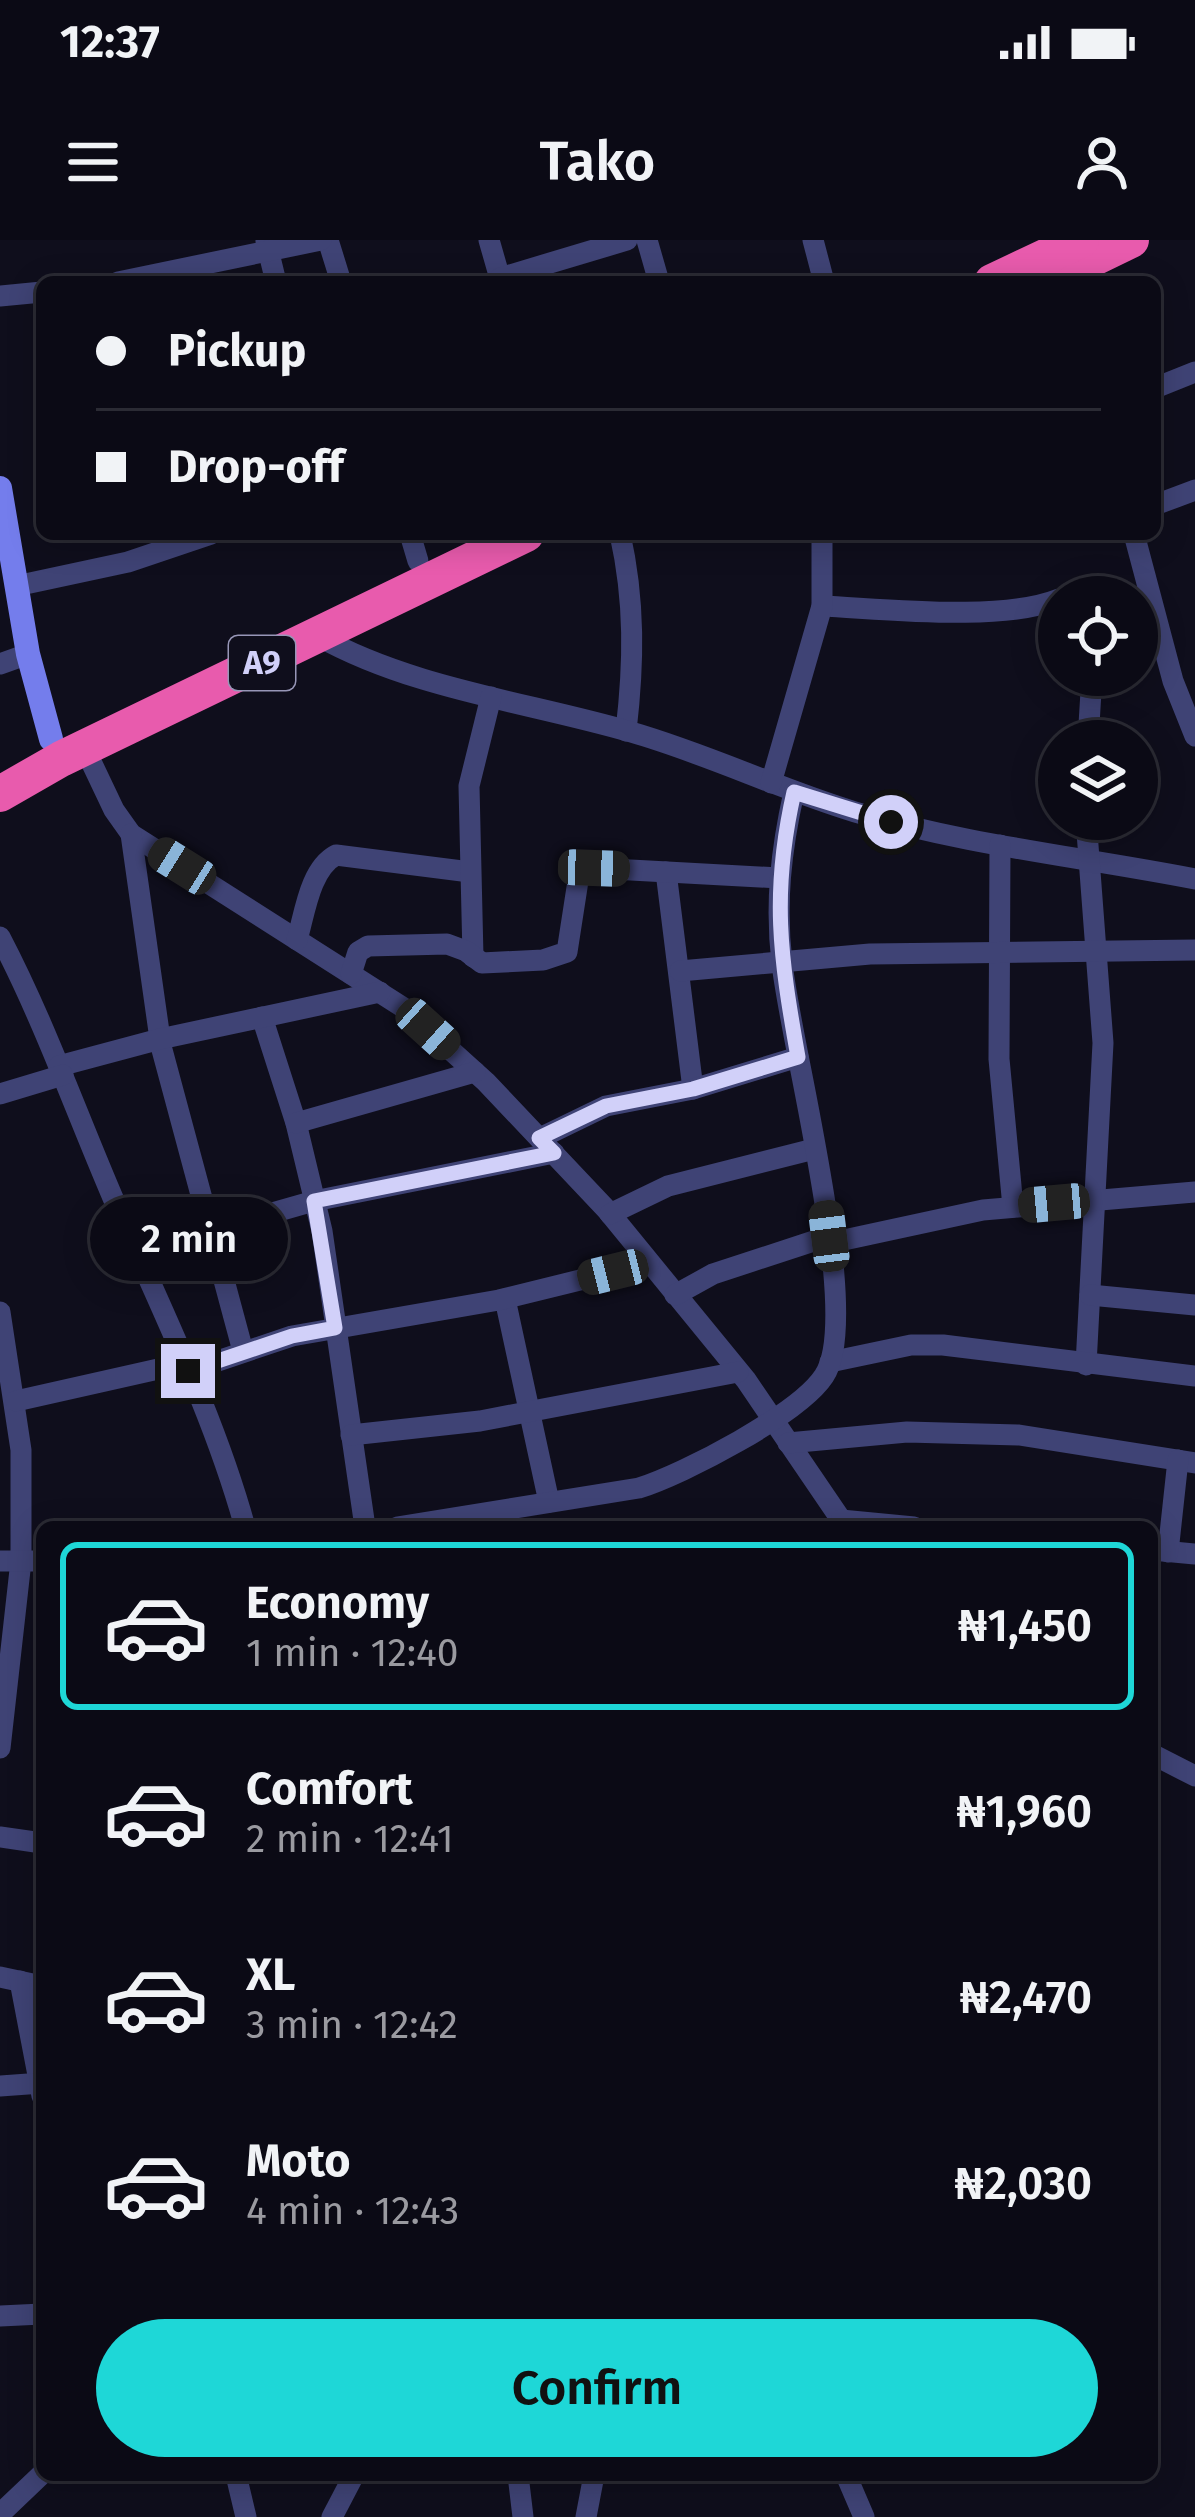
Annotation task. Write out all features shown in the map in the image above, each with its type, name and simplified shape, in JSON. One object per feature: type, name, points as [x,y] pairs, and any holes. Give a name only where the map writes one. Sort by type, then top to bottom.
[{"type":"highway","points":[[1005,276],[1081,240]]},
{"type":"highway","points":[[1039,261],[1132,240]]},
{"type":"highway","name":"A9","points":[[0,794],[68,744],[414,548],[449,540]]},
{"type":"highway","name":"A9","points":[[0,768],[68,744],[318,636],[514,540]]},
{"type":"main road","points":[[0,488],[28,653],[68,744]]},
{"type":"street","points":[[151,276],[267,246],[325,240],[339,276]]},
{"type":"street","points":[[489,240],[499,276]]},
{"type":"street","points":[[513,276],[627,240]]},
{"type":"street","points":[[647,240],[657,276]]},
{"type":"street","points":[[813,240],[822,276]]},
{"type":"street","points":[[267,246],[274,276]]},
{"type":"street","points":[[0,296],[36,293]]},
{"type":"street","points":[[1161,386],[1195,372]]},
{"type":"street","points":[[1161,503],[1195,490]]},
{"type":"street","points":[[16,586],[128,562],[173,540]]},
{"type":"street","points":[[621,540],[629,574],[634,659],[626,730]]},
{"type":"street","points":[[771,783],[822,606],[821,540]]},
{"type":"street","points":[[1135,540],[1140,576]]},
{"type":"street","points":[[822,606],[946,612],[1038,606]]},
{"type":"street","points":[[318,636],[348,653],[491,697],[626,730],[794,792],[928,832],[1195,879]]},
{"type":"street","points":[[1158,648],[1195,736]]},
{"type":"street","points":[[0,664],[28,653]]},
{"type":"street","points":[[472,957],[469,786],[491,697]]},
{"type":"street","points":[[68,744],[131,834],[404,1008],[475,1072],[610,1214],[738,1372],[842,1521]]},
{"type":"street","points":[[433,1521],[639,1489],[673,1478],[774,1420],[824,1377],[837,1307],[782,964],[779,878],[794,792]]},
{"type":"street","points":[[131,834],[160,1039],[243,1352]]},
{"type":"street","points":[[1086,840],[1102,1042],[1086,1365]]},
{"type":"street","points":[[1000,845],[999,1059],[1013,1207]]},
{"type":"street","points":[[297,940],[319,869],[329,857],[470,872]]},
{"type":"street","points":[[351,974],[358,952],[368,946],[447,944],[482,963],[543,960],[567,952],[582,872],[594,868],[779,878]]},
{"type":"street","points":[[666,872],[693,1089]]},
{"type":"street","points":[[0,937],[29,993],[187,1367],[242,1521]]},
{"type":"street","points":[[680,971],[870,954],[1195,950]]},
{"type":"street","points":[[0,1094],[160,1039],[380,992]]},
{"type":"street","points":[[262,1017],[296,1124],[314,1201],[364,1521]]},
{"type":"street","points":[[208,1231],[546,1146],[606,1106],[693,1089],[798,1057]]},
{"type":"street","points":[[296,1124],[475,1072]]},
{"type":"street","points":[[610,1214],[668,1186],[814,1149]]},
{"type":"street","points":[[675,1295],[712,1274],[829,1240],[1013,1207],[1195,1192]]},
{"type":"street","points":[[16,1401],[187,1367],[292,1336],[505,1299],[649,1263]]},
{"type":"street","points":[[1090,1295],[1195,1305]]},
{"type":"street","points":[[505,1299],[549,1502]]},
{"type":"street","points":[[0,1312],[21,1450],[21,1561],[0,1748]]},
{"type":"street","points":[[830,1361],[911,1345],[943,1345],[1195,1376]]},
{"type":"street","points":[[351,1435],[529,1412],[738,1372]]},
{"type":"street","points":[[788,1443],[937,1431],[1019,1435],[1186,1461],[1160,1551],[1195,1554]]},
{"type":"street","points":[[1158,1757],[1195,1776]]},
{"type":"street","points":[[0,1837],[36,1842]]},
{"type":"street","points":[[21,1981],[36,2061]]},
{"type":"street","points":[[0,2086],[36,2088]]},
{"type":"street","points":[[0,2316],[36,2314]]},
{"type":"street","points":[[0,2514],[36,2480]]},
{"type":"street","points":[[237,2481],[246,2517]]},
{"type":"street","points":[[332,2517],[351,2481]]},
{"type":"street","points":[[519,2481],[523,2517]]},
{"type":"street","points":[[586,2517],[593,2481]]},
{"type":"street","points":[[849,2481],[864,2517]]},
{"type":"route","points":[[188,1371],[292,1336],[335,1328],[314,1201],[554,1153],[539,1138],[606,1106],[693,1089],[798,1057],[782,964],[779,878],[794,792],[891,822]]}]
